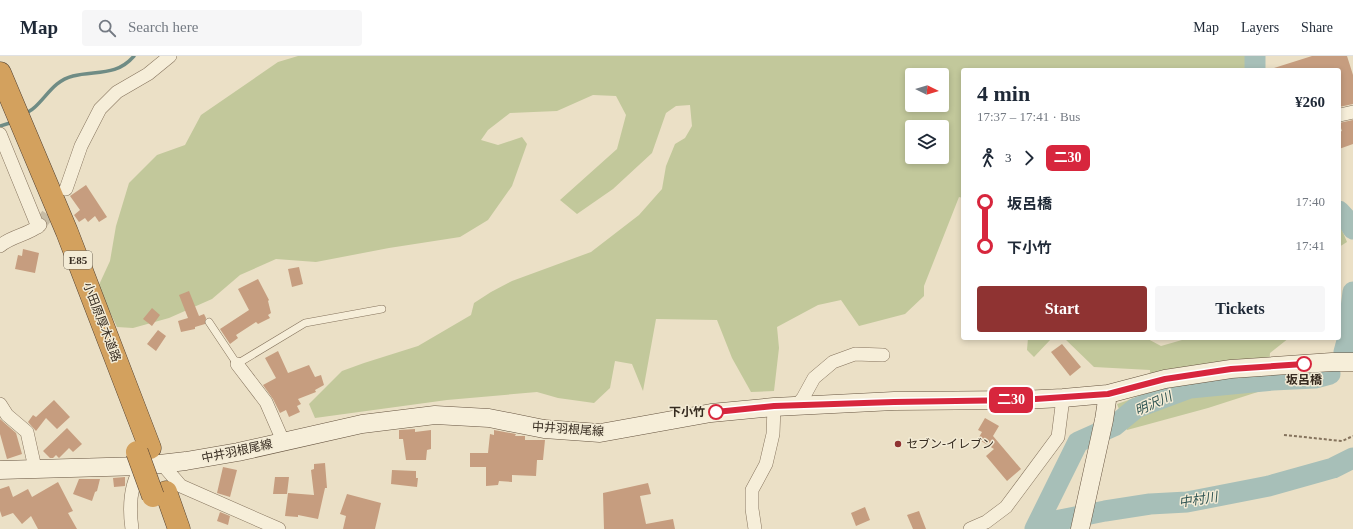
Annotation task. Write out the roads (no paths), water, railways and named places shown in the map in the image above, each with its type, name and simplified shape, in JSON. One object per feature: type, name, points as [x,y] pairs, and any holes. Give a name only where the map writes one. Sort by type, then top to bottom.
[{"type":"highway","name":"小田原厚木道路","points":[[0,73],[67,232],[160,494],[179,529]]},
{"type":"highway","name":"小田原厚木道路","points":[[0,108],[148,458]]},
{"type":"highway","name":"小田原厚木道路","points":[[160,494],[164,529]]},
{"type":"main road","name":"中井羽根尾線","points":[[0,470],[148,458],[186,461],[230,453],[362,424],[435,414],[489,418],[544,429],[600,433],[711,413],[774,406],[1063,398],[1108,394],[1165,379],[1231,369],[1332,362],[1353,362]]},
{"type":"main road","points":[[1080,529],[1104,420],[1108,394]]},
{"type":"street","points":[[66,189],[81,146],[100,109],[117,92],[148,74],[170,56]]},
{"type":"street","points":[[1341,115],[1353,112]]},
{"type":"street","points":[[0,134],[39,226],[33,231],[20,235],[0,246]]},
{"type":"street","points":[[796,406],[803,398],[814,378],[833,362],[855,354],[883,355]]},
{"type":"street","points":[[238,364],[266,402],[283,441]]},
{"type":"street","points":[[970,529],[986,522],[1006,507],[1058,438],[1063,398]]},
{"type":"street","points":[[0,404],[6,415],[27,432],[35,468]]},
{"type":"street","points":[[755,529],[752,509],[752,490],[766,464],[773,434],[774,406]]},
{"type":"street","points":[[132,529],[131,507],[133,486],[136,476],[148,458],[181,486],[279,529]]},
{"type":"lane","points":[[209,322],[238,364],[305,323],[382,309]]},
{"type":"waterway","points":[[25,114],[35,107],[56,85],[66,78],[81,74],[113,70],[127,63],[134,56]]},
{"type":"waterway","name":"明沢川","points":[[1255,56],[1255,68]]},
{"type":"waterway","points":[[0,126],[13,122]]},
{"type":"waterway","name":"明沢川","points":[[1341,213],[1353,229]]},
{"type":"waterway","name":"明沢川","points":[[1344,352],[1347,341],[1353,292]]},
{"type":"waterway","name":"明沢川","points":[[1035,529],[1078,442],[1114,426],[1136,408],[1190,388],[1273,380],[1315,378],[1330,374]]},
{"type":"waterway","name":"中村川","points":[[1042,529],[1060,520],[1105,511],[1150,504],[1187,502],[1269,486],[1333,468],[1353,458]]},
{"type":"tunnel","points":[[40,225],[58,200]]},
{"type":"place","name":"坂呂橋","points":[[1304,364]]},
{"type":"place","name":"下小竹","points":[[716,412]]},
{"type":"place","name":"セブン-イレブン","points":[[898,444]]}]
